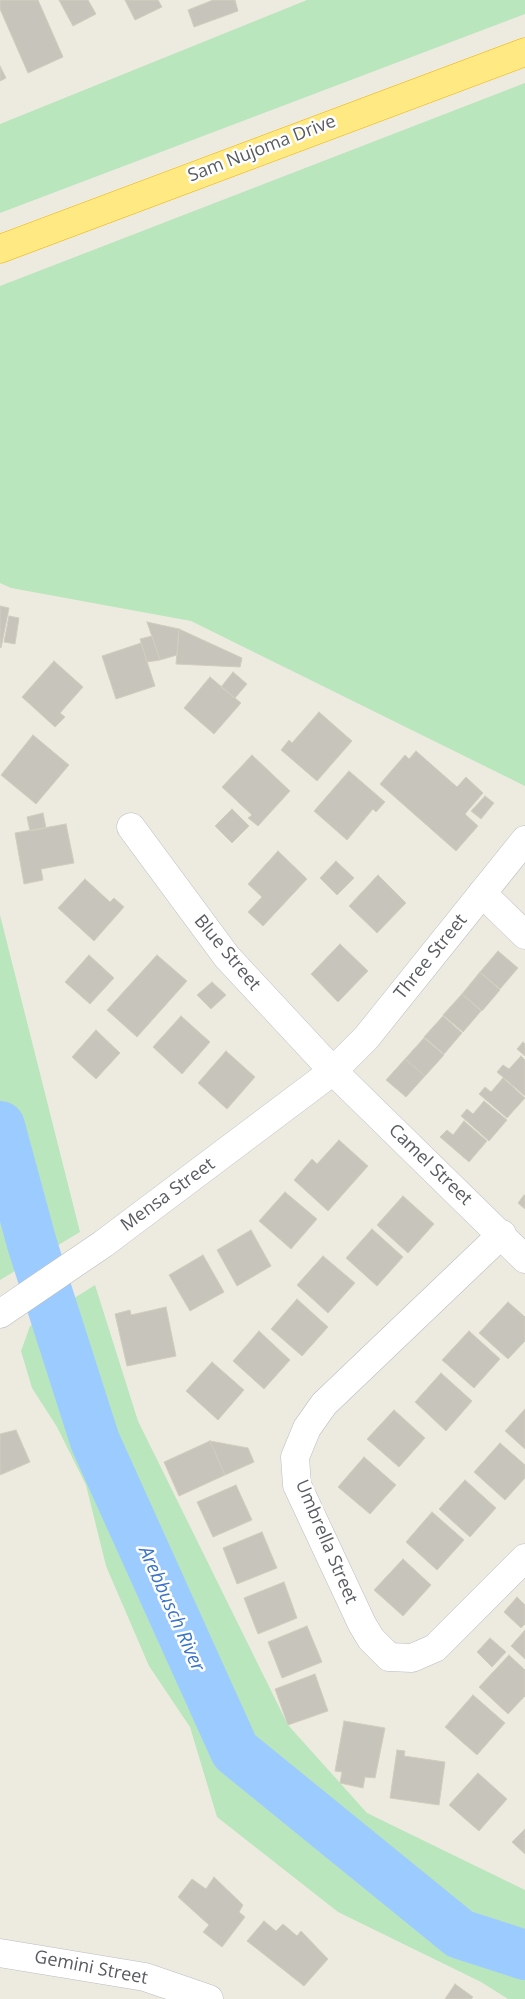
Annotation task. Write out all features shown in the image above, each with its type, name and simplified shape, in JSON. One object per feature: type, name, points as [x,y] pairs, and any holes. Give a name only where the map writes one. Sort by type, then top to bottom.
[{"type":"highway","name":"Sam Nujoma Drive","points":[[0,249],[525,52]]},
{"type":"street","name":"Blue Street","points":[[131,828],[227,957],[333,1071]]},
{"type":"street","name":"Three Street","points":[[333,1071],[366,1038],[525,840]]},
{"type":"street","points":[[482,892],[525,934]]},
{"type":"street","name":"Camel Street","points":[[333,1071],[502,1234],[525,1259]]},
{"type":"street","name":"Mensa Street","points":[[0,1314],[103,1244],[333,1071]]},
{"type":"street","name":"Umbrella Street","points":[[502,1234],[324,1404],[307,1428],[295,1457],[297,1485],[362,1624],[371,1639],[389,1657],[412,1658],[435,1648],[525,1558]]},
{"type":"street","name":"Gemini Street","points":[[0,1953],[145,1977],[209,1999]]},
{"type":"green space","points":[[307,0],[525,0],[525,14],[0,213],[0,124]]},
{"type":"green space","points":[[525,83],[525,786],[191,621],[11,588],[0,583],[0,286]]},
{"type":"green space","points":[[0,915],[80,1232],[0,1280]]},
{"type":"green space","points":[[95,1285],[138,1421],[288,1725],[367,1813],[525,1890],[525,1999],[508,1999],[481,1982],[338,1912],[217,1817],[190,1727],[149,1666],[106,1566],[86,1485],[57,1427],[32,1388],[21,1351],[30,1326]]},
{"type":"building","points":[[0,0],[38,0],[63,57],[28,73],[0,9]]},
{"type":"building","points":[[59,0],[88,0],[96,14],[73,26]]},
{"type":"building","points":[[125,0],[158,0],[162,7],[135,20]]},
{"type":"building","points":[[213,0],[235,0],[238,11],[194,27],[188,10]]},
{"type":"building","points":[[0,66],[6,78],[0,81]]},
{"type":"building","points":[[0,606],[9,608],[1,648],[0,647]]},
{"type":"building","points":[[9,616],[19,618],[15,644],[4,642]]},
{"type":"building","points":[[147,622],[179,629],[177,655],[160,660]]},
{"type":"building","points":[[179,629],[242,658],[240,667],[176,664]]},
{"type":"building","points":[[152,636],[160,660],[147,662],[140,639]]},
{"type":"building","points":[[141,643],[155,686],[116,699],[102,656]]},
{"type":"building","points":[[54,661],[83,687],[60,713],[65,717],[55,727],[22,697]]},
{"type":"building","points":[[233,672],[247,684],[235,698],[221,687]]},
{"type":"building","points":[[210,677],[241,703],[214,734],[184,708]]},
{"type":"building","points":[[319,712],[352,741],[317,781],[281,750],[289,740],[292,743]]},
{"type":"building","points":[[33,735],[69,765],[36,804],[1,775]]},
{"type":"building","points":[[416,751],[457,787],[466,777],[483,793],[465,814],[478,826],[456,851],[380,784],[405,755],[409,759]]},
{"type":"building","points":[[252,755],[290,791],[258,826],[248,818],[252,815],[222,787]]},
{"type":"building","points":[[349,771],[385,802],[376,812],[373,809],[347,840],[314,811]]},
{"type":"building","points":[[485,796],[494,803],[481,819],[471,811]]},
{"type":"building","points":[[232,809],[249,826],[232,843],[215,826]]},
{"type":"building","points":[[43,813],[46,828],[30,831],[27,817]]},
{"type":"building","points":[[66,824],[74,863],[41,869],[43,880],[24,884],[15,833]]},
{"type":"building","points":[[278,851],[307,879],[263,926],[248,912],[262,897],[248,884]]},
{"type":"building","points":[[336,861],[354,878],[337,895],[320,878]]},
{"type":"building","points":[[378,875],[406,903],[377,933],[349,906]]},
{"type":"building","points":[[85,879],[110,902],[114,898],[124,907],[94,941],[58,908]]},
{"type":"building","points":[[340,944],[368,971],[338,1002],[311,974]]},
{"type":"building","points":[[498,951],[518,968],[500,989],[480,972]]},
{"type":"building","points":[[89,955],[114,978],[90,1004],[65,982]]},
{"type":"building","points":[[157,955],[187,981],[137,1037],[107,1010]]},
{"type":"building","points":[[480,972],[500,990],[482,1011],[462,994]]},
{"type":"building","points":[[212,982],[226,995],[211,1009],[197,995]]},
{"type":"building","points":[[462,994],[481,1011],[463,1032],[443,1015]]},
{"type":"building","points":[[181,1016],[210,1042],[182,1074],[153,1047]]},
{"type":"building","points":[[443,1016],[462,1033],[444,1054],[424,1037]]},
{"type":"building","points":[[96,1030],[120,1053],[96,1079],[72,1057]]},
{"type":"building","points":[[424,1038],[444,1055],[425,1076],[405,1059]]},
{"type":"building","points":[[523,1042],[525,1044],[525,1056],[517,1049]]},
{"type":"building","points":[[226,1051],[255,1077],[227,1109],[198,1083]]},
{"type":"building","points":[[521,1056],[525,1060],[525,1096],[497,1072],[503,1065],[509,1069]]},
{"type":"building","points":[[405,1059],[425,1076],[406,1097],[386,1080]]},
{"type":"building","points":[[503,1078],[525,1098],[507,1118],[479,1094],[485,1087],[491,1092]]},
{"type":"building","points":[[484,1101],[507,1120],[489,1141],[461,1116],[467,1109],[473,1114]]},
{"type":"building","points":[[464,1121],[487,1141],[469,1162],[440,1137],[447,1130],[453,1135]]},
{"type":"building","points":[[339,1140],[368,1166],[328,1211],[294,1180],[312,1159],[317,1164]]},
{"type":"building","points":[[285,1192],[317,1219],[291,1249],[259,1221]]},
{"type":"building","points":[[403,1196],[434,1224],[408,1253],[377,1225]]},
{"type":"building","points":[[525,1196],[525,1209],[518,1203]]},
{"type":"building","points":[[372,1229],[403,1257],[377,1286],[346,1258]]},
{"type":"building","points":[[251,1230],[271,1266],[237,1286],[217,1250]]},
{"type":"building","points":[[203,1255],[224,1292],[190,1311],[169,1275]]},
{"type":"building","points":[[323,1256],[355,1283],[328,1313],[297,1285]]},
{"type":"building","points":[[297,1299],[328,1327],[302,1356],[271,1329]]},
{"type":"building","points":[[508,1302],[525,1317],[525,1341],[508,1359],[479,1333]]},
{"type":"building","points":[[166,1307],[176,1356],[127,1366],[115,1314],[130,1310],[131,1315]]},
{"type":"building","points":[[259,1331],[290,1360],[264,1389],[233,1361]]},
{"type":"building","points":[[469,1331],[500,1359],[474,1388],[442,1360]]},
{"type":"building","points":[[212,1362],[244,1390],[218,1420],[186,1391]]},
{"type":"building","points":[[441,1373],[472,1401],[446,1431],[415,1402]]},
{"type":"building","points":[[525,1409],[525,1449],[505,1431]]},
{"type":"building","points":[[394,1410],[425,1438],[399,1467],[367,1439]]},
{"type":"building","points":[[16,1430],[30,1462],[0,1475],[0,1434]]},
{"type":"building","points":[[210,1441],[225,1475],[179,1496],[164,1462]]},
{"type":"building","points":[[210,1441],[248,1448],[254,1462],[225,1475]]},
{"type":"building","points":[[500,1443],[525,1465],[525,1478],[505,1500],[474,1472]]},
{"type":"building","points":[[364,1457],[396,1485],[370,1514],[338,1487]]},
{"type":"building","points":[[465,1480],[496,1508],[470,1537],[439,1509]]},
{"type":"building","points":[[236,1485],[252,1520],[213,1537],[197,1502]]},
{"type":"building","points":[[432,1512],[464,1540],[437,1570],[406,1542]]},
{"type":"building","points":[[262,1532],[277,1568],[237,1584],[223,1548]]},
{"type":"building","points":[[403,1559],[431,1585],[403,1616],[374,1590]]},
{"type":"building","points":[[284,1582],[297,1618],[258,1634],[244,1598]]},
{"type":"building","points":[[517,1597],[525,1605],[525,1624],[521,1628],[504,1612]]},
{"type":"building","points":[[307,1626],[322,1662],[282,1678],[268,1642]]},
{"type":"building","points":[[525,1630],[525,1659],[511,1646]]},
{"type":"building","points":[[490,1638],[506,1652],[492,1667],[477,1652]]},
{"type":"building","points":[[509,1655],[525,1670],[525,1696],[508,1714],[479,1687]]},
{"type":"building","points":[[315,1674],[328,1711],[288,1725],[275,1689]]},
{"type":"building","points":[[473,1695],[505,1723],[477,1755],[445,1727]]},
{"type":"building","points":[[344,1721],[385,1728],[375,1778],[365,1777],[363,1788],[340,1783],[342,1772],[335,1771]]},
{"type":"building","points":[[397,1750],[405,1751],[404,1756],[445,1762],[439,1805],[390,1798]]},
{"type":"building","points":[[478,1773],[507,1799],[479,1831],[449,1805]]},
{"type":"building","points":[[525,1829],[525,1854],[512,1842]]},
{"type":"building","points":[[214,1877],[243,1905],[239,1912],[245,1917],[222,1947],[203,1932],[209,1925],[178,1897],[192,1879],[206,1889]]},
{"type":"building","points":[[264,1921],[276,1931],[283,1924],[297,1936],[301,1931],[328,1959],[304,1986],[247,1941]]},
{"type":"building","points":[[455,1984],[473,1997],[471,1999],[445,1999]]},
{"type":"waterway","name":"Arebbusch River","points":[[0,1126],[32,1244],[95,1441],[235,1751],[460,1934],[525,1955]]}]
